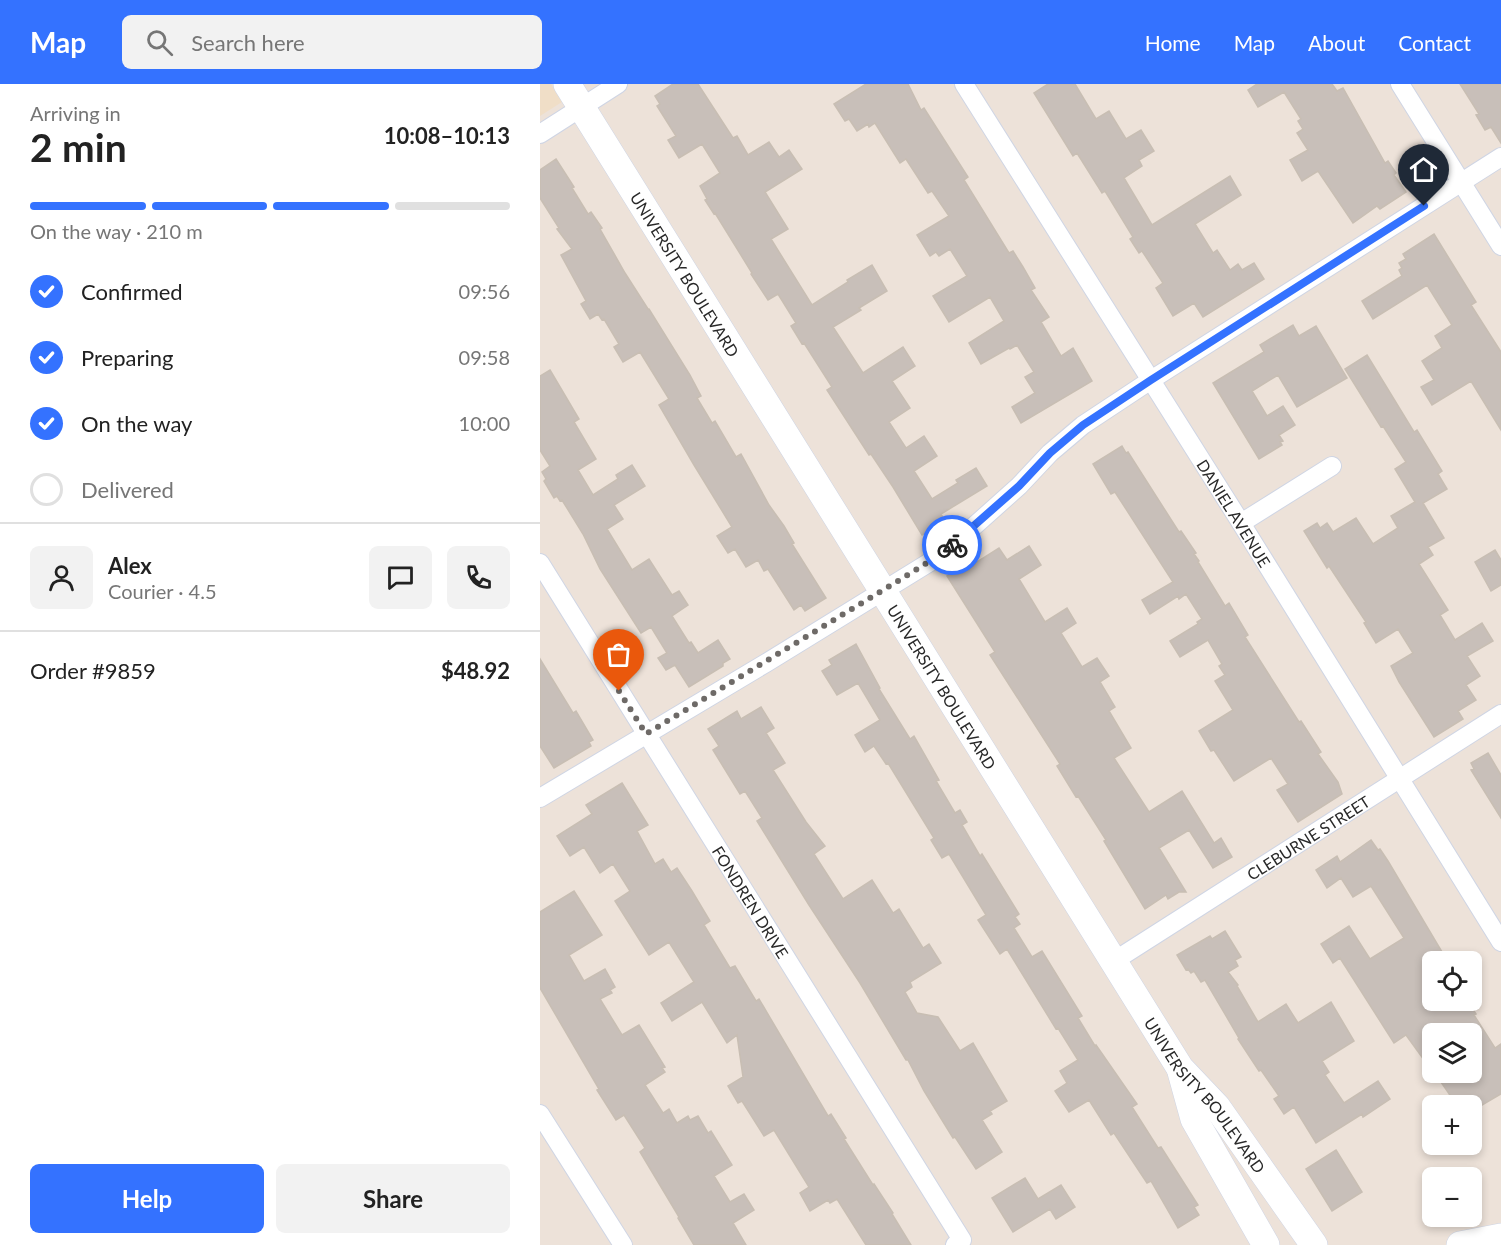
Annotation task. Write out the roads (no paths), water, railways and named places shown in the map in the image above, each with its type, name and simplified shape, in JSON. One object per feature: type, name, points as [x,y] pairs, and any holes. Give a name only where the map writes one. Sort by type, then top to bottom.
[{"type":"street","name":"UNIVERSITY BOULEVARD","points":[[567,84],[1180,1068],[1217,1107],[1314,1245]]},
{"type":"street","points":[[540,134],[618,84]]},
{"type":"street","name":"DANIEL AVENUE","points":[[964,84],[1241,523],[1501,942]]},
{"type":"street","points":[[1400,84],[1501,246]]},
{"type":"street","points":[[540,798],[930,561],[963,536],[1019,486],[1050,453],[1083,425],[1501,157]]},
{"type":"street","points":[[1241,523],[1332,466]]},
{"type":"street","name":"FONDREN DRIVE","points":[[540,563],[959,1243]]},
{"type":"street","name":"CLEBURNE STREET","points":[[1114,961],[1501,714]]},
{"type":"street","points":[[1180,1068],[1194,1119],[1266,1245]]},
{"type":"street","points":[[540,1113],[615,1242]]},
{"type":"street","points":[[1460,1245],[1501,1237]]}]
